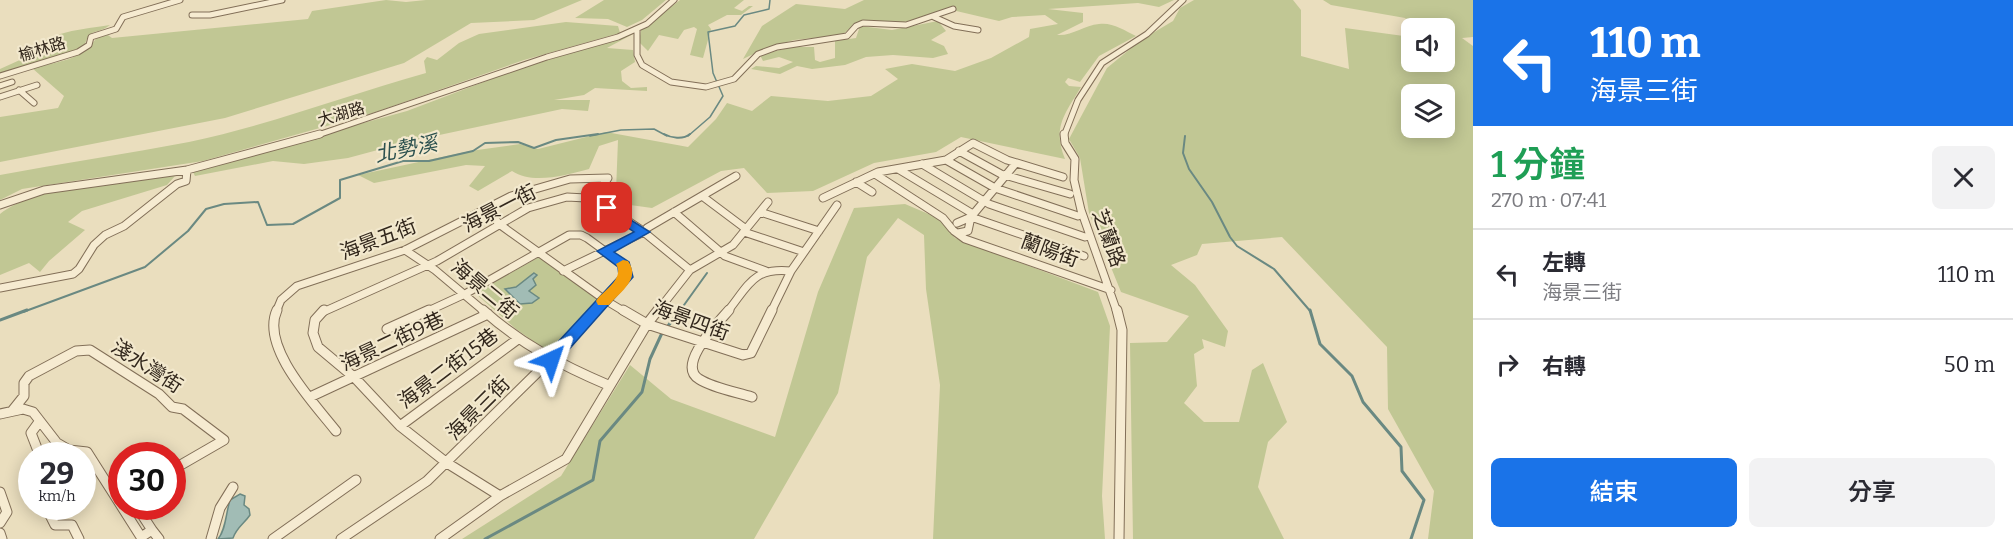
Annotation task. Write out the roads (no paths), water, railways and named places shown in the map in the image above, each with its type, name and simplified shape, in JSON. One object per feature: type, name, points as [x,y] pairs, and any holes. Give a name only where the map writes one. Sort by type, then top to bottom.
[{"type":"street","name":"榆林路","points":[[0,76],[78,52],[89,45],[91,37],[116,29],[123,17],[180,0]]},
{"type":"street","points":[[192,15],[210,15],[282,0]]},
{"type":"street","name":"大湖路","points":[[0,205],[40,189],[128,180],[187,170],[398,111],[555,54],[637,29],[674,0]]},
{"type":"street","name":"芝蘭路","points":[[1119,539],[1122,330],[1111,290],[1081,210],[1074,180],[1075,159],[1065,143],[1064,132],[1078,100],[1102,63],[1147,34],[1183,0]]},
{"type":"street","points":[[637,29],[637,55],[642,65],[670,82],[706,87],[734,79],[758,54],[777,47],[847,36],[856,26],[863,23],[898,26],[934,17],[953,9]]},
{"type":"street","points":[[934,17],[954,26],[978,30]]},
{"type":"street","points":[[0,86],[12,82]]},
{"type":"street","points":[[0,97],[37,84]]},
{"type":"street","points":[[19,90],[33,103]]},
{"type":"street","points":[[823,198],[875,174],[946,160],[973,143],[1016,163],[1063,177]]},
{"type":"street","points":[[959,151],[1006,175],[1070,195]]},
{"type":"street","name":"蘭陽街","points":[[946,160],[995,188],[1078,216]]},
{"type":"street","points":[[972,216],[968,230],[960,233],[954,228],[972,216],[1016,163]]},
{"type":"street","name":"蘭陽街","points":[[922,164],[984,202],[1085,237]]},
{"type":"street","name":"蘭陽街","points":[[898,169],[972,216],[1084,256]]},
{"type":"street","points":[[0,288],[73,274],[79,269],[94,244],[105,235],[124,226],[177,184],[186,181],[187,170]]},
{"type":"street","name":"蘭陽街","points":[[875,174],[944,218],[965,238],[1111,290]]},
{"type":"street","points":[[563,271],[644,232],[647,228],[736,176]]},
{"type":"street","name":"海景五街","points":[[336,431],[276,346],[273,318],[281,300],[297,286],[405,250],[497,201],[539,187],[573,178],[608,178],[593,200]]},
{"type":"street","points":[[856,182],[872,192]]},
{"type":"street","name":"海景一街","points":[[500,496],[447,463],[400,426],[355,378],[318,347],[313,333],[315,321],[324,310],[430,264],[498,224],[548,200],[575,196],[593,200],[644,232],[690,270]]},
{"type":"street","points":[[702,196],[745,231],[804,252]]},
{"type":"street","points":[[440,539],[500,496],[566,459],[608,385],[647,324],[690,270],[733,245],[768,202]]},
{"type":"street","name":"海景四街","points":[[486,208],[498,224],[604,300],[647,324],[743,356],[751,353],[790,271],[837,205]]},
{"type":"street","points":[[674,212],[725,256],[766,271]]},
{"type":"street","points":[[760,212],[819,231]]},
{"type":"street","name":"蘭陽街","points":[[968,230],[977,241]]},
{"type":"street","name":"海景三街","points":[[341,539],[427,481],[447,463],[551,360],[626,277],[627,270],[624,265],[586,238],[574,234],[465,294],[387,329]]},
{"type":"street","name":"海景二街","points":[[405,250],[430,264],[518,339],[551,360],[608,385]]},
{"type":"street","points":[[752,397],[700,380],[693,374],[691,364],[702,343],[757,275],[773,269],[790,271]]},
{"type":"street","name":"海景二街9巷","points":[[310,397],[488,314]]},
{"type":"street","name":"海景二街15巷","points":[[400,426],[518,339]]},
{"type":"street","name":"淺水灣街","points":[[12,411],[24,396],[24,383],[29,376],[76,351],[90,350],[159,394],[172,407],[183,409],[224,440],[186,463]]},
{"type":"street","points":[[0,414],[23,409],[33,412],[57,443],[69,450],[87,452],[141,538],[152,530]]},
{"type":"street","points":[[35,442],[31,433],[39,422]]},
{"type":"street","points":[[273,539],[356,480]]},
{"type":"street","points":[[211,539],[220,508],[233,487]]},
{"type":"street","points":[[0,492],[7,512],[0,523]]},
{"type":"street","points":[[52,520],[55,525],[72,525],[79,539]]},
{"type":"street","points":[[145,520],[159,539]]},
{"type":"street","points":[[0,533],[2,539]]},
{"type":"water","points":[[534,273],[537,275],[533,279],[536,285],[529,291],[539,298],[532,303],[520,304],[505,289],[516,287]]},
{"type":"water","points":[[240,494],[245,496],[244,505],[249,509],[250,515],[233,538],[218,539],[224,526],[230,500]]},
{"type":"waterway","name":"北勢溪","points":[[688,136],[710,117],[723,96],[713,73],[708,32],[735,26],[744,15],[769,9],[770,0]]},
{"type":"waterway","name":"北勢溪","points":[[590,136],[621,130],[654,129],[667,136]]},
{"type":"waterway","name":"北勢溪","points":[[23,312],[145,267],[188,231],[206,209],[224,204],[258,202],[267,225],[293,224],[340,198],[340,180],[403,161],[429,161],[473,151],[485,143],[518,142],[534,148],[556,140],[598,134]]},
{"type":"waterway","name":"北勢溪","points":[[664,134],[677,138],[690,134]]},
{"type":"waterway","points":[[1185,136],[1183,153],[1189,169],[1212,202],[1230,237],[1237,246],[1274,269],[1310,311]]},
{"type":"waterway","points":[[679,312],[707,273]]},
{"type":"waterway","name":"北勢溪","points":[[0,320],[27,310]]},
{"type":"waterway","points":[[668,326],[680,310]]},
{"type":"waterway","points":[[1310,311],[1320,344],[1352,376],[1363,402],[1401,447],[1402,471],[1424,500],[1411,539]]},
{"type":"waterway","points":[[485,539],[593,480],[600,441],[642,392],[650,359],[662,333]]}]
